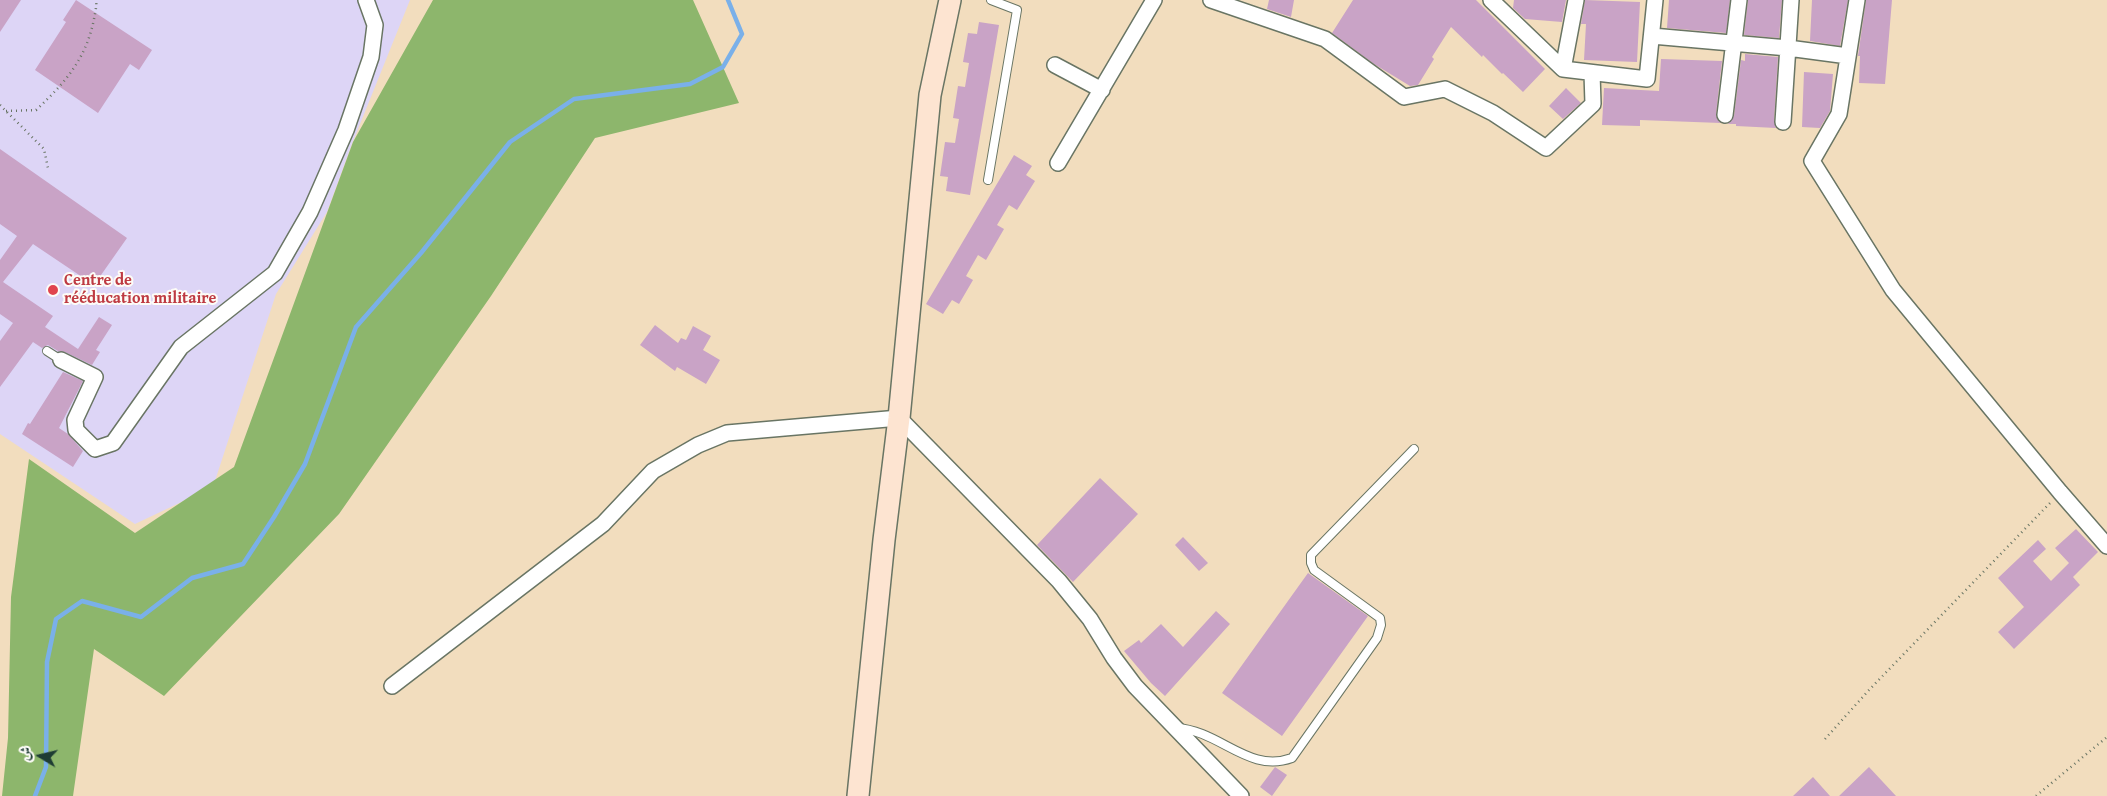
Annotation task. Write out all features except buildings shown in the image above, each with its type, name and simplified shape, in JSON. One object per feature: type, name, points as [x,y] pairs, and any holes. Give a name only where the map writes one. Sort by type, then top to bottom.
[{"type":"main road","points":[[858,796],[884,540],[899,418],[930,95],[950,0]]},
{"type":"street","points":[[61,360],[95,377],[74,420],[76,430],[96,449],[113,444],[181,347],[275,273],[310,212],[346,130],[371,56],[375,25],[366,0]]},
{"type":"street","points":[[1058,163],[1154,0]]},
{"type":"street","points":[[1211,0],[1325,39],[1404,97],[1445,89],[1493,113],[1546,148],[1593,104],[1592,72]]},
{"type":"street","points":[[1491,0],[1563,69],[1647,80],[1656,0]]},
{"type":"street","points":[[1563,69],[1576,0]]},
{"type":"street","points":[[1725,116],[1739,0]]},
{"type":"street","points":[[1783,122],[1791,0]]},
{"type":"street","points":[[1856,0],[1839,114],[1812,161],[1894,290],[2060,492],[2107,546]]},
{"type":"street","points":[[1652,36],[1788,48],[1848,56]]},
{"type":"street","points":[[1055,65],[1102,90]]},
{"type":"street","points":[[392,686],[603,524],[653,471],[698,445],[727,433],[899,418],[1060,581],[1090,619],[1114,658],[1135,686],[1241,796]]},
{"type":"lane","points":[[988,180],[1017,10],[990,0]]},
{"type":"lane","points":[[47,352],[61,360]]},
{"type":"lane","points":[[1176,728],[1206,734],[1255,760],[1272,763],[1292,758],[1377,638],[1381,625],[1380,618],[1314,570],[1310,563],[1311,555],[1414,449]]},
{"type":"path","points":[[6,111],[36,110],[58,89],[82,58],[91,34],[96,0]]},
{"type":"path","points":[[0,105],[44,150],[48,168]]},
{"type":"path","points":[[1825,739],[1869,690],[2060,492]]},
{"type":"path","points":[[2036,796],[2107,737]]},
{"type":"shaded area","points":[[0,0],[410,0],[352,144],[327,212],[276,294],[213,487],[135,524],[0,434]]},
{"type":"green space","points":[[433,0],[693,0],[739,103],[595,138],[491,296],[339,514],[164,696],[94,649],[73,796],[2,796],[8,738],[11,597],[29,459],[135,533],[234,467],[353,142]]},
{"type":"waterway","points":[[35,796],[46,767],[47,662],[56,619],[82,601],[141,617],[192,578],[243,564],[274,517],[305,464],[356,327],[421,253],[510,142],[574,99],[690,84],[723,67],[742,34],[728,0]]},
{"type":"place","name":"Centre de rééducation militaire","points":[[53,290]]}]
